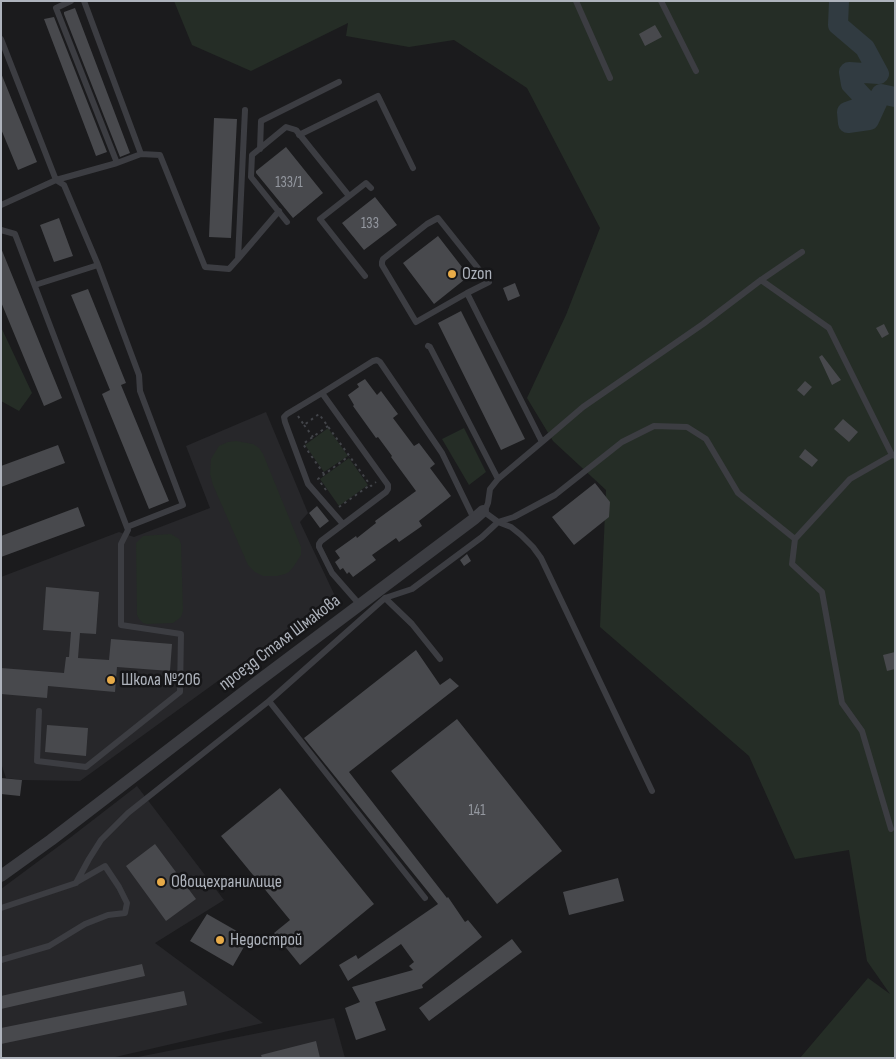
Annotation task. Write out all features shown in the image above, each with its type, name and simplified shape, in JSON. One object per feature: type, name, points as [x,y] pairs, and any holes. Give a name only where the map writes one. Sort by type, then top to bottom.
[{"type":"street","name":"проезд Сталя Шмакова","points":[[1,876],[479,515]]},
{"type":"lane","points":[[71,1],[56,8],[117,163]]},
{"type":"lane","points":[[84,1],[141,154]]},
{"type":"lane","points":[[576,1],[610,78]]},
{"type":"lane","points":[[661,1],[696,71]]},
{"type":"lane","points":[[1,40],[56,180],[64,185],[98,265],[138,375],[140,391],[184,506],[127,527]]},
{"type":"lane","points":[[260,148],[261,121],[340,82]]},
{"type":"lane","points":[[299,135],[378,96],[413,168]]},
{"type":"lane","points":[[238,259],[245,110]]},
{"type":"lane","points":[[287,222],[251,177],[252,155],[286,127],[296,130],[349,196]]},
{"type":"lane","points":[[1,206],[56,180],[117,163],[141,154],[160,154],[205,267],[229,269],[279,211]]},
{"type":"lane","points":[[366,276],[320,219],[366,183],[371,188]]},
{"type":"lane","points":[[438,218],[488,282],[467,293],[416,322],[382,265],[383,259],[438,218]]},
{"type":"lane","points":[[1,230],[15,234],[128,530],[121,544],[120,625],[181,634],[180,692],[86,767],[36,761],[39,711]]},
{"type":"lane","points":[[479,515],[488,503],[490,489],[498,479],[583,407],[703,324],[760,280],[802,252]]},
{"type":"lane","points":[[35,286],[98,265]]},
{"type":"lane","points":[[760,280],[829,328],[893,455],[850,478],[795,539],[792,564],[822,592],[842,703],[862,730],[890,829]]},
{"type":"lane","points":[[467,293],[542,442]]},
{"type":"lane","points":[[428,346],[434,354],[498,479]]},
{"type":"lane","points":[[343,524],[306,480],[284,422],[284,417],[376,360],[380,362],[442,453],[479,515],[511,527],[533,546],[541,558],[652,791]]},
{"type":"lane","points":[[322,393],[388,485],[386,492],[319,544],[332,573],[360,604]]},
{"type":"lane","points":[[76,883],[88,859],[101,840],[128,812],[270,701],[386,598],[412,589],[482,537],[498,522],[514,517],[555,495],[622,442],[654,426],[687,427],[706,439],[738,493],[795,539]]},
{"type":"lane","points":[[386,598],[412,624],[440,659]]},
{"type":"lane","points":[[270,701],[426,898]]},
{"type":"lane","points":[[1,908],[76,883],[105,866],[127,903],[125,913],[108,916],[85,924],[49,946],[1,960]]},
{"type":"path","points":[[293,410],[313,437]]},
{"type":"path","points":[[304,425],[319,414],[370,485]]},
{"type":"path","points":[[324,474],[303,444],[328,426]]},
{"type":"path","points":[[328,493],[318,479],[349,456]]},
{"type":"path","points":[[332,512],[382,478]]},
{"type":"shaded area","points":[[174,1],[895,1],[895,1058],[800,1058],[868,978],[890,994],[867,961],[849,850],[795,859],[749,756],[600,627],[606,490],[553,441],[527,398],[566,315],[600,228],[527,88],[454,40],[409,47],[346,36],[348,23],[251,71],[192,45]]},
{"type":"shaded area","points":[[1,327],[32,393],[19,411],[1,401]]},
{"type":"shaded area","name":"Школа №206","points":[[266,412],[308,513],[300,522],[335,596],[80,781],[6,778],[1,763],[1,577],[119,532],[134,537],[210,508],[186,446]]},
{"type":"shaded area","points":[[328,428],[348,456],[324,472],[305,445]]},
{"type":"shaded area","points":[[464,428],[486,472],[469,485],[442,439]]},
{"type":"shaded area","points":[[236,441],[253,444],[263,454],[301,547],[301,555],[289,572],[285,574],[263,576],[255,572],[248,565],[213,485],[210,474],[211,459],[219,446]]},
{"type":"shaded area","points":[[349,458],[368,485],[339,506],[320,479]]},
{"type":"shaded area","points":[[171,534],[179,539],[181,544],[183,611],[181,617],[173,623],[143,623],[137,615],[136,543],[143,536]]},
{"type":"shaded area","points":[[137,786],[224,900],[155,943],[263,1023],[111,1058],[1,1058],[1,889]]},
{"type":"shaded area","points":[[334,1018],[345,1058],[133,1058]]},
{"type":"building","points":[[75,8],[130,153],[120,157],[64,14],[64,12]]},
{"type":"building","points":[[54,17],[107,152],[96,156],[44,19]]},
{"type":"building","points":[[655,25],[662,37],[645,46],[639,34]]},
{"type":"building","points":[[1,73],[37,162],[18,170],[1,129]]},
{"type":"building","points":[[214,118],[237,119],[231,238],[209,237]]},
{"type":"building","points":[[286,147],[323,193],[293,218],[256,173],[256,171]]},
{"type":"building","points":[[375,197],[397,225],[364,250],[342,223]]},
{"type":"building","points":[[59,218],[73,256],[54,262],[40,225]]},
{"type":"building","points":[[438,236],[469,276],[434,304],[403,263]]},
{"type":"building","points":[[1,248],[62,398],[44,406],[1,302]]},
{"type":"building","points":[[515,283],[520,296],[508,301],[503,288]]},
{"type":"building","points":[[88,289],[126,383],[121,385],[169,501],[149,509],[102,394],[110,390],[71,295]]},
{"type":"building","points":[[461,311],[525,439],[501,450],[438,323]]},
{"type":"building","points":[[884,324],[889,334],[882,338],[876,328]]},
{"type":"building","points":[[822,355],[841,380],[832,385],[819,357]]},
{"type":"building","points":[[365,379],[377,395],[381,391],[398,414],[393,418],[414,446],[419,443],[435,464],[430,468],[451,496],[419,521],[422,526],[399,542],[396,538],[372,555],[376,560],[353,577],[349,572],[347,574],[343,568],[340,570],[335,562],[340,558],[335,551],[356,536],[357,538],[376,523],[375,521],[416,491],[378,437],[376,438],[353,406],[348,395],[359,387],[357,384]]},
{"type":"building","points":[[805,381],[812,387],[804,396],[797,390]]},
{"type":"building","points":[[843,419],[858,432],[849,442],[834,429]]},
{"type":"building","points":[[58,445],[65,463],[1,487],[1,466]]},
{"type":"building","points":[[805,449],[818,460],[812,467],[799,457]]},
{"type":"building","points":[[595,483],[610,502],[609,517],[574,545],[552,517]]},
{"type":"building","points":[[317,506],[329,521],[320,528],[309,513]]},
{"type":"building","points":[[78,507],[85,526],[1,557],[1,536]]},
{"type":"building","points":[[467,554],[471,561],[464,566],[460,560]]},
{"type":"building","points":[[46,587],[99,592],[96,634],[80,633],[78,658],[109,660],[111,639],[172,644],[170,671],[117,667],[115,692],[48,686],[47,698],[1,694],[1,668],[64,673],[66,657],[69,657],[71,632],[43,630]]},
{"type":"building","points":[[416,650],[440,685],[450,678],[459,686],[349,772],[448,897],[465,922],[468,920],[482,937],[422,985],[423,988],[375,1002],[386,1030],[356,1040],[345,1008],[360,1002],[352,987],[413,970],[409,966],[414,962],[401,944],[348,981],[339,965],[356,955],[358,959],[438,904],[304,738]]},
{"type":"building","points":[[895,652],[895,669],[887,671],[883,655]]},
{"type":"building","points":[[457,719],[562,851],[497,904],[391,771]]},
{"type":"building","points":[[47,725],[88,728],[86,756],[45,752]]},
{"type":"building","points":[[1,778],[22,780],[20,796],[1,794]]},
{"type":"building","points":[[280,788],[374,904],[300,965],[274,933],[290,920],[221,836]]},
{"type":"building","name":"Овощехранилище","points":[[155,844],[196,899],[166,921],[126,866]]},
{"type":"building","points":[[618,878],[624,901],[569,915],[563,892]]},
{"type":"building","name":"Недострой","points":[[207,914],[249,938],[233,966],[190,941]]},
{"type":"building","points":[[512,939],[522,952],[429,1021],[419,1008]]},
{"type":"building","points":[[142,964],[145,976],[1,1009],[1,996]]},
{"type":"building","points":[[184,991],[187,1005],[1,1044],[1,1028]]},
{"type":"building","points":[[316,1041],[320,1058],[262,1058],[261,1055]]},
{"type":"waterway","points":[[839,1],[838,25],[865,48],[879,74],[849,72],[851,84],[865,99],[861,107],[847,112],[848,123],[869,120],[881,94],[895,97]]},
{"type":"place","name":"Ozon","points":[[452,274]]},
{"type":"place","name":"Школа №206","points":[[111,680]]},
{"type":"place","name":"Овощехранилище","points":[[161,882]]},
{"type":"place","name":"Недострой","points":[[220,940]]}]
